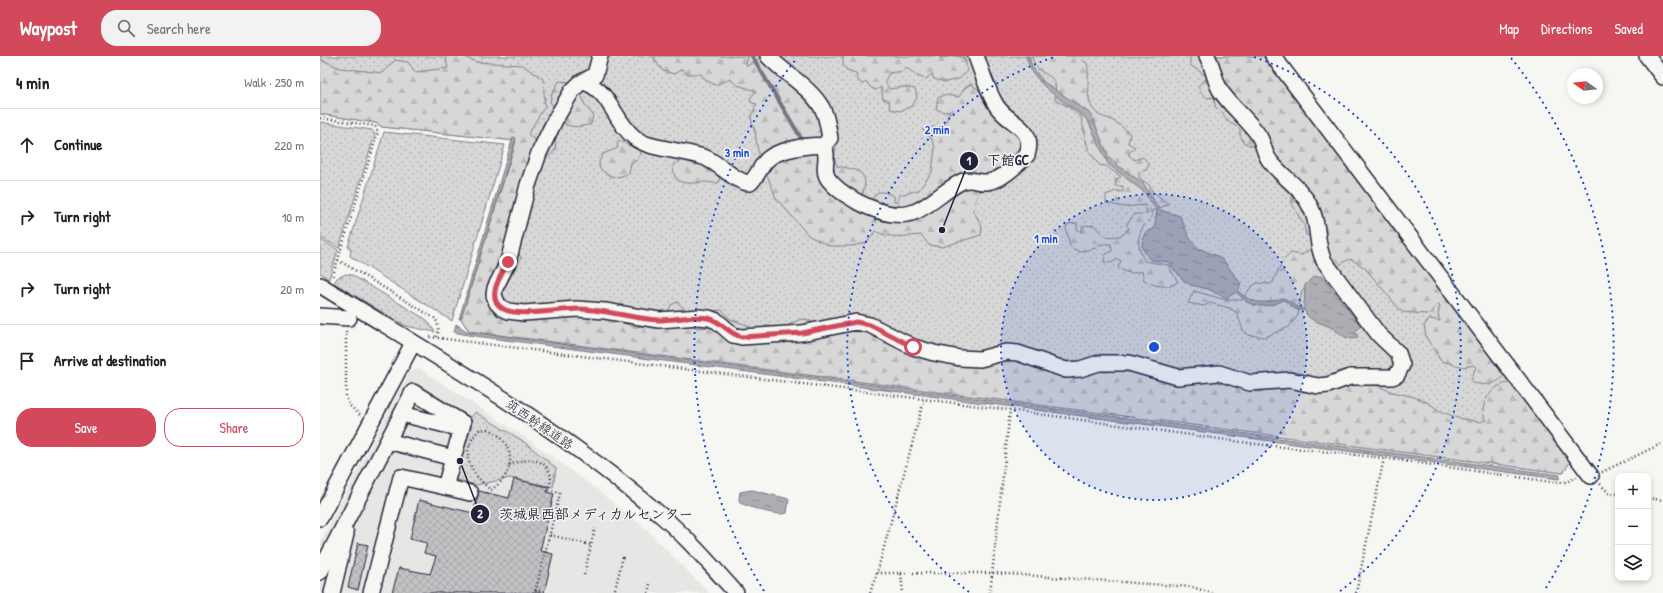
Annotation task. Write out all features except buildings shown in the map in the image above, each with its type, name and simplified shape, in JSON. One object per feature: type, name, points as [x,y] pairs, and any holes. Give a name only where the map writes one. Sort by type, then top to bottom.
[{"type":"street","points":[[591,81],[600,56]]},
{"type":"street","points":[[768,56],[780,69],[813,95],[823,109],[827,145],[825,169],[828,179],[840,192],[858,203],[881,212],[898,214],[912,213],[933,202],[962,182],[969,180],[987,182],[997,180],[1027,156],[1029,142],[1025,132],[997,107],[990,96],[976,56]]},
{"type":"street","points":[[591,81],[580,83],[572,91],[555,120],[539,153],[528,185],[508,262],[495,288],[494,295],[497,303],[508,311],[524,313],[577,309],[605,311],[659,320],[699,317],[717,321],[733,335],[742,337],[802,333],[844,323],[864,323],[913,347],[934,353],[960,358],[980,359],[1006,352],[1018,353],[1066,370],[1080,369],[1099,363],[1129,362],[1178,377],[1219,373],[1250,383],[1290,380],[1318,386],[1328,385],[1350,377],[1392,377],[1397,375],[1402,365],[1398,353],[1380,335],[1324,261],[1318,250],[1318,230],[1312,210],[1302,192],[1279,173],[1268,159],[1262,141],[1253,127],[1235,111],[1220,89],[1207,56]]},
{"type":"street","points":[[1273,56],[1589,473]]},
{"type":"street","points":[[1647,56],[1663,77]]},
{"type":"street","points":[[591,81],[609,101],[633,137],[651,145],[703,157],[716,162],[740,182],[750,183],[768,158],[780,152],[806,146],[827,145]]},
{"type":"street","name":"筑西幹線道路","points":[[324,288],[420,340],[595,462],[657,511],[710,564],[736,593]]},
{"type":"street","points":[[320,316],[348,318]]},
{"type":"street","points":[[320,518],[420,340]]},
{"type":"street","points":[[320,572],[413,392],[463,424],[445,487]]},
{"type":"street","points":[[402,414],[461,429]]},
{"type":"street","points":[[388,442],[453,458]]},
{"type":"street","points":[[371,593],[401,477],[470,493]]},
{"type":"street","points":[[332,593],[350,513]]},
{"type":"path","points":[[320,118],[375,126],[378,132],[338,260],[324,288]]},
{"type":"path","points":[[338,260],[436,319],[439,331],[436,337]]},
{"type":"path","points":[[348,318],[346,396],[349,405],[361,416]]},
{"type":"path","points":[[420,340],[436,337],[1010,410],[1256,444],[1384,458],[1552,482],[1567,482],[1663,444]]},
{"type":"path","points":[[870,593],[877,573],[924,400]]},
{"type":"path","points":[[990,593],[1010,410]]},
{"type":"path","points":[[509,465],[509,451],[498,433],[488,429],[479,430],[473,436],[469,450],[468,463],[477,479],[491,490],[504,478],[509,465],[520,460],[530,460],[539,461],[547,467],[551,477],[548,489],[560,493],[535,592],[546,593]]},
{"type":"path","points":[[1356,593],[1384,458]]},
{"type":"path","points":[[1589,473],[1609,493],[1615,494]]},
{"type":"path","points":[[1651,498],[1663,500]]},
{"type":"path","points":[[584,575],[595,528]]},
{"type":"path","points":[[550,535],[591,545]]},
{"type":"path","points":[[614,593],[623,557]]},
{"type":"path","points":[[877,573],[993,573],[1192,587],[1212,593]]},
{"type":"path","points":[[901,574],[903,593]]},
{"type":"path","points":[[648,593],[650,584]]},
{"type":"shaded area","points":[[419,368],[526,438],[590,484],[647,530],[709,593],[320,593],[320,542],[409,372]]},
{"type":"green space","points":[[320,56],[1263,56],[1572,459],[1563,473],[469,331],[461,319],[516,141],[382,127],[376,123],[320,114]]},
{"type":"green space","points":[[445,56],[463,56],[476,62],[522,65],[543,79],[545,106],[528,134],[536,141],[551,132],[557,134],[555,141],[556,149],[551,155],[532,162],[522,196],[531,208],[518,252],[521,258],[495,305],[583,313],[608,318],[635,327],[653,323],[667,314],[671,305],[677,302],[687,311],[688,323],[697,328],[709,327],[710,323],[708,315],[712,311],[722,310],[730,319],[747,325],[752,332],[763,331],[765,326],[771,326],[774,331],[782,330],[801,319],[809,320],[816,325],[865,330],[888,342],[1023,361],[1113,368],[1190,379],[1356,383],[1379,386],[1389,391],[1414,397],[1427,402],[1440,411],[1458,418],[1480,422],[1486,420],[1483,409],[1490,393],[1494,389],[1506,383],[1514,383],[1572,459],[1563,473],[469,331],[461,319],[516,141],[382,127],[376,123],[320,114],[320,59],[340,68],[382,73],[395,60],[408,62],[415,72],[448,68]]},
{"type":"green space","points":[[654,56],[748,56],[747,66],[760,58],[760,56],[776,56],[831,107],[836,127],[837,139],[834,158],[837,166],[855,170],[862,174],[865,187],[862,199],[869,202],[878,192],[884,192],[894,196],[894,202],[897,202],[900,195],[919,190],[932,172],[935,147],[931,138],[923,130],[930,127],[943,129],[950,111],[944,112],[936,109],[938,98],[944,95],[959,97],[965,88],[971,84],[981,92],[986,105],[1028,144],[1014,164],[987,176],[975,201],[974,212],[982,227],[981,235],[942,247],[929,245],[921,235],[891,236],[880,234],[875,231],[867,243],[851,246],[830,246],[809,236],[776,198],[758,151],[752,123],[751,116],[757,104],[752,103],[750,98],[756,91],[737,85],[730,79],[715,85],[706,80],[701,74],[686,74],[682,69],[674,74],[663,71],[654,59]]},
{"type":"green space","points":[[843,56],[939,56],[940,58],[956,56],[965,58],[967,71],[959,79],[945,82],[934,79],[932,74],[926,79],[917,76],[906,67],[904,71],[889,73],[885,81],[889,89],[905,87],[915,89],[917,98],[912,106],[900,111],[890,109],[889,101],[883,99],[881,87],[876,90],[870,87],[867,82],[862,84],[857,79],[856,73],[847,70],[843,65]]},
{"type":"green space","points":[[1032,56],[1083,56],[1082,60],[1087,63],[1089,98],[1094,110],[1100,116],[1116,122],[1130,134],[1128,143],[1135,147],[1128,154],[1134,160],[1143,157],[1149,164],[1146,170],[1139,172],[1139,177],[1150,186],[1152,191],[1169,204],[1152,211],[1152,217],[1140,232],[1139,242],[1141,254],[1144,261],[1168,265],[1178,282],[1165,286],[1152,284],[1144,280],[1142,271],[1130,273],[1118,267],[1121,261],[1118,259],[1111,263],[1104,262],[1105,255],[1112,251],[1111,244],[1100,244],[1096,248],[1079,252],[1070,246],[1066,228],[1068,224],[1077,223],[1077,229],[1081,232],[1083,226],[1094,225],[1104,236],[1115,237],[1124,234],[1127,231],[1129,228],[1126,225],[1135,214],[1147,214],[1145,205],[1124,207],[1106,203],[1106,195],[1116,191],[1123,192],[1123,186],[1116,186],[1115,180],[1121,177],[1106,166],[1099,165],[1088,149],[1081,117],[1069,107],[1055,100],[1055,83],[1053,79],[1036,67]]},
{"type":"green space","points":[[1190,56],[1263,56],[1506,373],[1503,377],[1492,384],[1474,383],[1471,378],[1476,367],[1473,365],[1464,367],[1441,361],[1426,337],[1424,325],[1430,319],[1440,321],[1438,315],[1440,305],[1437,304],[1432,313],[1402,312],[1365,268],[1351,259],[1338,266],[1331,280],[1315,288],[1302,290],[1298,315],[1289,327],[1265,337],[1249,335],[1243,330],[1237,313],[1230,308],[1210,303],[1204,306],[1188,303],[1194,291],[1226,300],[1242,300],[1250,288],[1257,283],[1270,284],[1273,282],[1282,262],[1291,253],[1302,255],[1314,246],[1311,236],[1306,235],[1304,225],[1292,204],[1292,196],[1289,190],[1286,186],[1276,182],[1256,147],[1244,143],[1240,135],[1240,129],[1226,120],[1223,113],[1215,107],[1214,97],[1207,98],[1201,93],[1198,86],[1208,77],[1190,65]]},
{"type":"green space","points":[[559,81],[571,82],[580,90],[585,105],[593,115],[591,124],[575,127],[570,126],[553,115],[554,107],[550,102],[552,94]]},
{"type":"green space","points":[[320,122],[372,130],[375,135],[339,248],[320,237]]},
{"type":"green space","points":[[384,132],[505,145],[452,321],[350,256],[351,249],[348,247]]},
{"type":"green space","points":[[619,140],[641,152],[638,160],[631,163],[629,173],[614,177],[600,169],[599,162],[603,154],[618,148],[617,145]]},
{"type":"green space","points":[[683,160],[696,165],[699,163],[706,169],[717,173],[720,180],[718,183],[688,183],[679,181],[676,178],[673,165]]},
{"type":"green space","points":[[320,239],[338,250],[329,279],[320,273]]},
{"type":"green space","points":[[346,274],[352,275],[427,320],[435,332],[406,326],[334,283],[337,278]]},
{"type":"green space","points":[[475,412],[523,441],[556,468],[553,487],[510,478],[476,485],[455,479],[471,417]]},
{"type":"water","points":[[1026,56],[1029,56],[1032,67],[1044,82],[1091,114],[1108,156],[1121,168],[1143,183],[1160,210],[1180,216],[1189,237],[1198,248],[1217,256],[1224,261],[1241,284],[1238,291],[1254,301],[1265,302],[1283,298],[1304,309],[1305,285],[1313,277],[1321,276],[1361,326],[1355,332],[1358,337],[1350,339],[1347,338],[1330,327],[1312,320],[1305,311],[1295,309],[1284,300],[1271,305],[1258,306],[1249,303],[1237,292],[1226,298],[1208,289],[1191,285],[1184,281],[1168,262],[1150,260],[1144,250],[1142,241],[1145,233],[1154,229],[1157,211],[1144,192],[1108,164],[1088,121],[1041,83],[1030,66]]},
{"type":"water","points":[[513,137],[516,138],[461,319],[459,319]]},
{"type":"water","points":[[456,324],[468,332],[1560,475],[1559,479],[468,335],[454,332]]},
{"type":"water","points":[[752,490],[789,499],[787,513],[770,513],[740,503],[740,492]]},
{"type":"waterway","points":[[752,56],[804,143]]},
{"type":"place","name":"下館GC","points":[[942,230]]},
{"type":"place","name":"茨城県西部メディカルセンター","points":[[460,461]]},
{"type":"route","points":[[508,262],[495,288],[494,295],[497,303],[508,311],[524,313],[577,309],[605,311],[659,320],[699,317],[709,318],[717,321],[733,335],[742,337],[802,333],[844,323],[856,322],[870,325],[913,347]]}]
